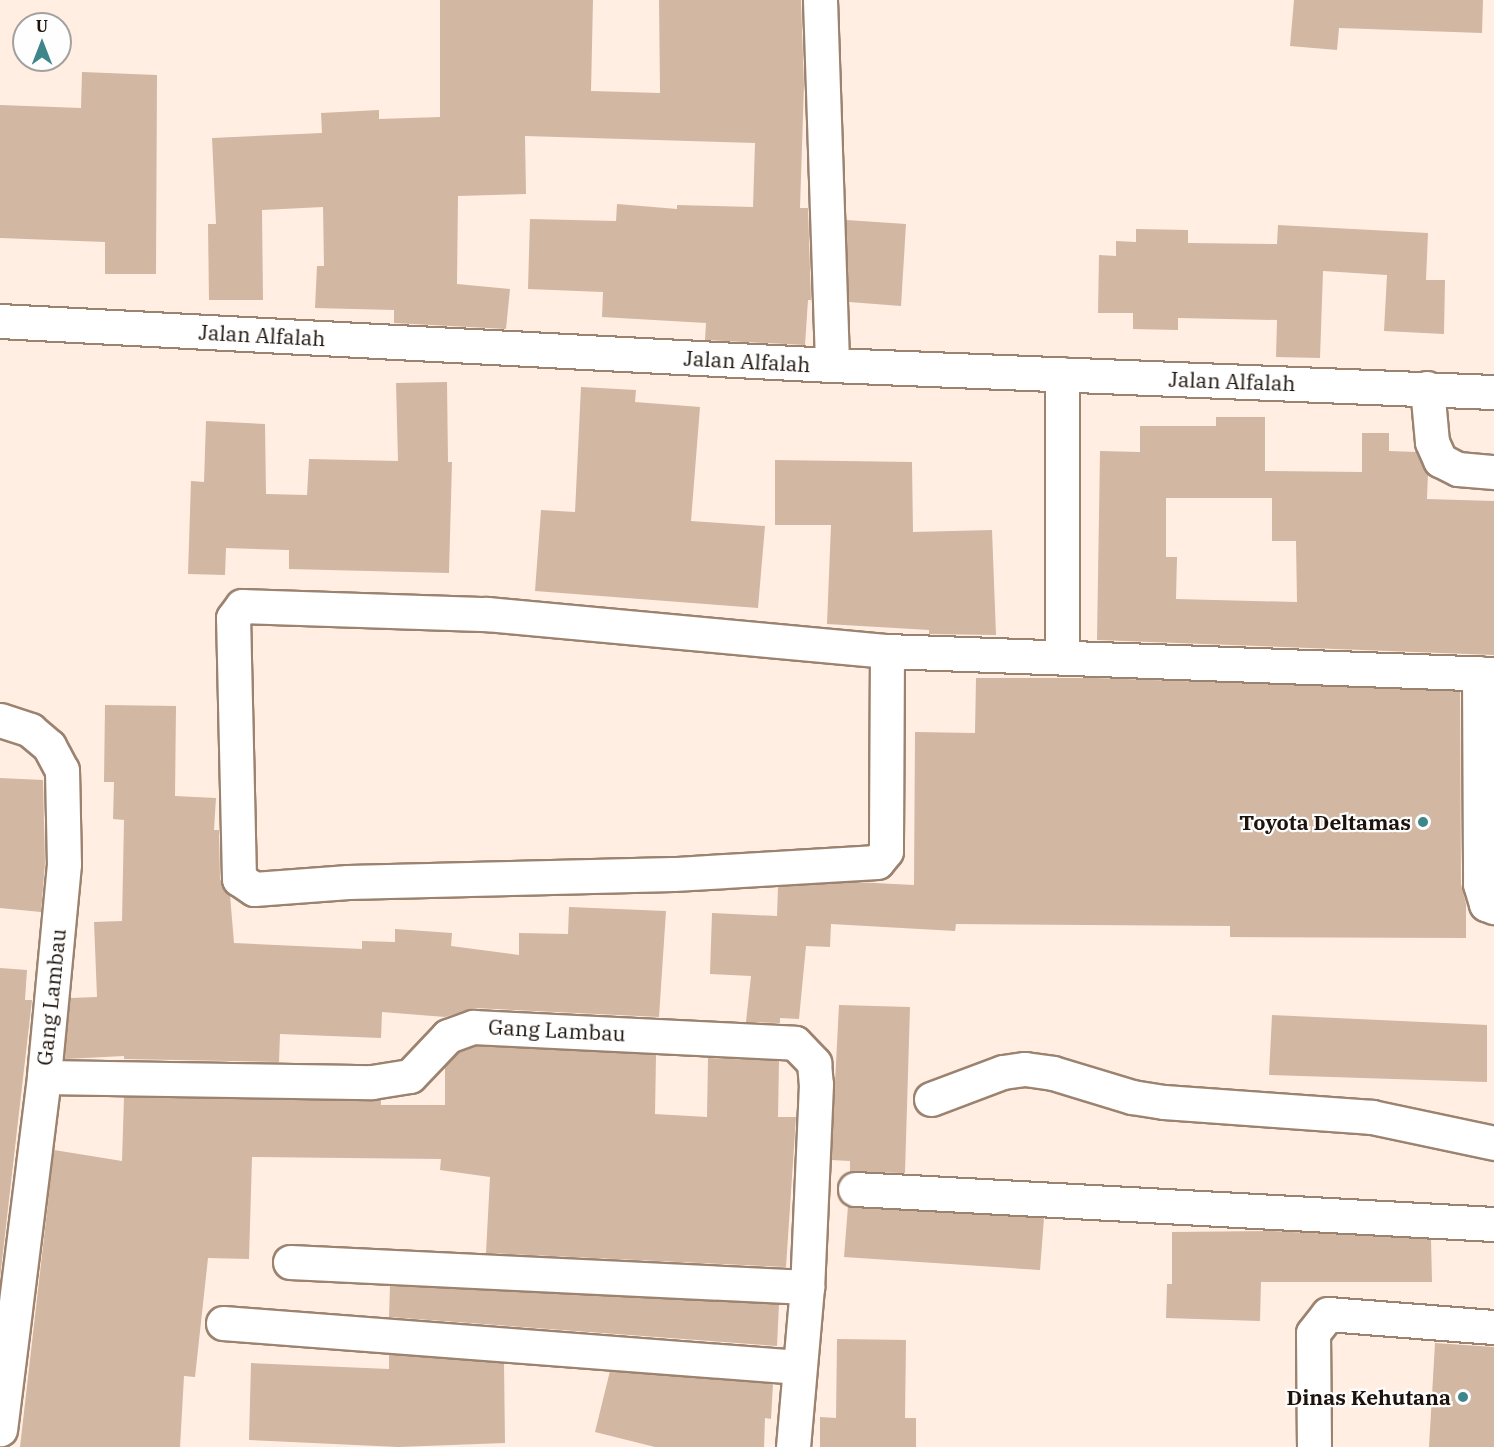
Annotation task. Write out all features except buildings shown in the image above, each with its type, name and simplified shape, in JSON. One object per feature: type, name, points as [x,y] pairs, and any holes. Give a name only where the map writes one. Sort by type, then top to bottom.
[{"type":"street","points":[[820,0],[832,365]]},
{"type":"street","name":"Jalan Alfalah","points":[[0,321],[832,365],[1494,392]]},
{"type":"street","points":[[1062,374],[1062,655]]},
{"type":"street","points":[[1427,388],[1432,442],[1440,460],[1458,469],[1494,472]]},
{"type":"street","points":[[887,651],[886,851],[877,862],[673,874],[348,882],[254,889],[239,879],[233,618],[237,608],[476,613],[887,651],[1062,655],[1487,674],[1480,884],[1486,904],[1494,907]]},
{"type":"street","name":"Gang Lambau","points":[[0,720],[30,730],[49,746],[62,770],[64,864],[44,1077],[372,1082],[410,1076],[448,1036],[473,1027],[795,1043],[814,1063],[816,1084],[807,1287],[793,1447]]},
{"type":"street","points":[[931,1099],[1003,1072],[1025,1069],[1053,1073],[1132,1097],[1164,1102],[1372,1117],[1494,1143]]},
{"type":"street","points":[[0,1429],[44,1077]]},
{"type":"street","points":[[855,1189],[1494,1224]]},
{"type":"street","points":[[290,1262],[807,1287]]},
{"type":"street","points":[[1314,1447],[1313,1333],[1328,1314],[1494,1327]]},
{"type":"street","points":[[223,1323],[799,1367]]},
{"type":"place","name":"Toyota Deltamas","points":[[1423,822]]},
{"type":"place","name":"Dinas Kehutana","points":[[1463,1397]]}]
